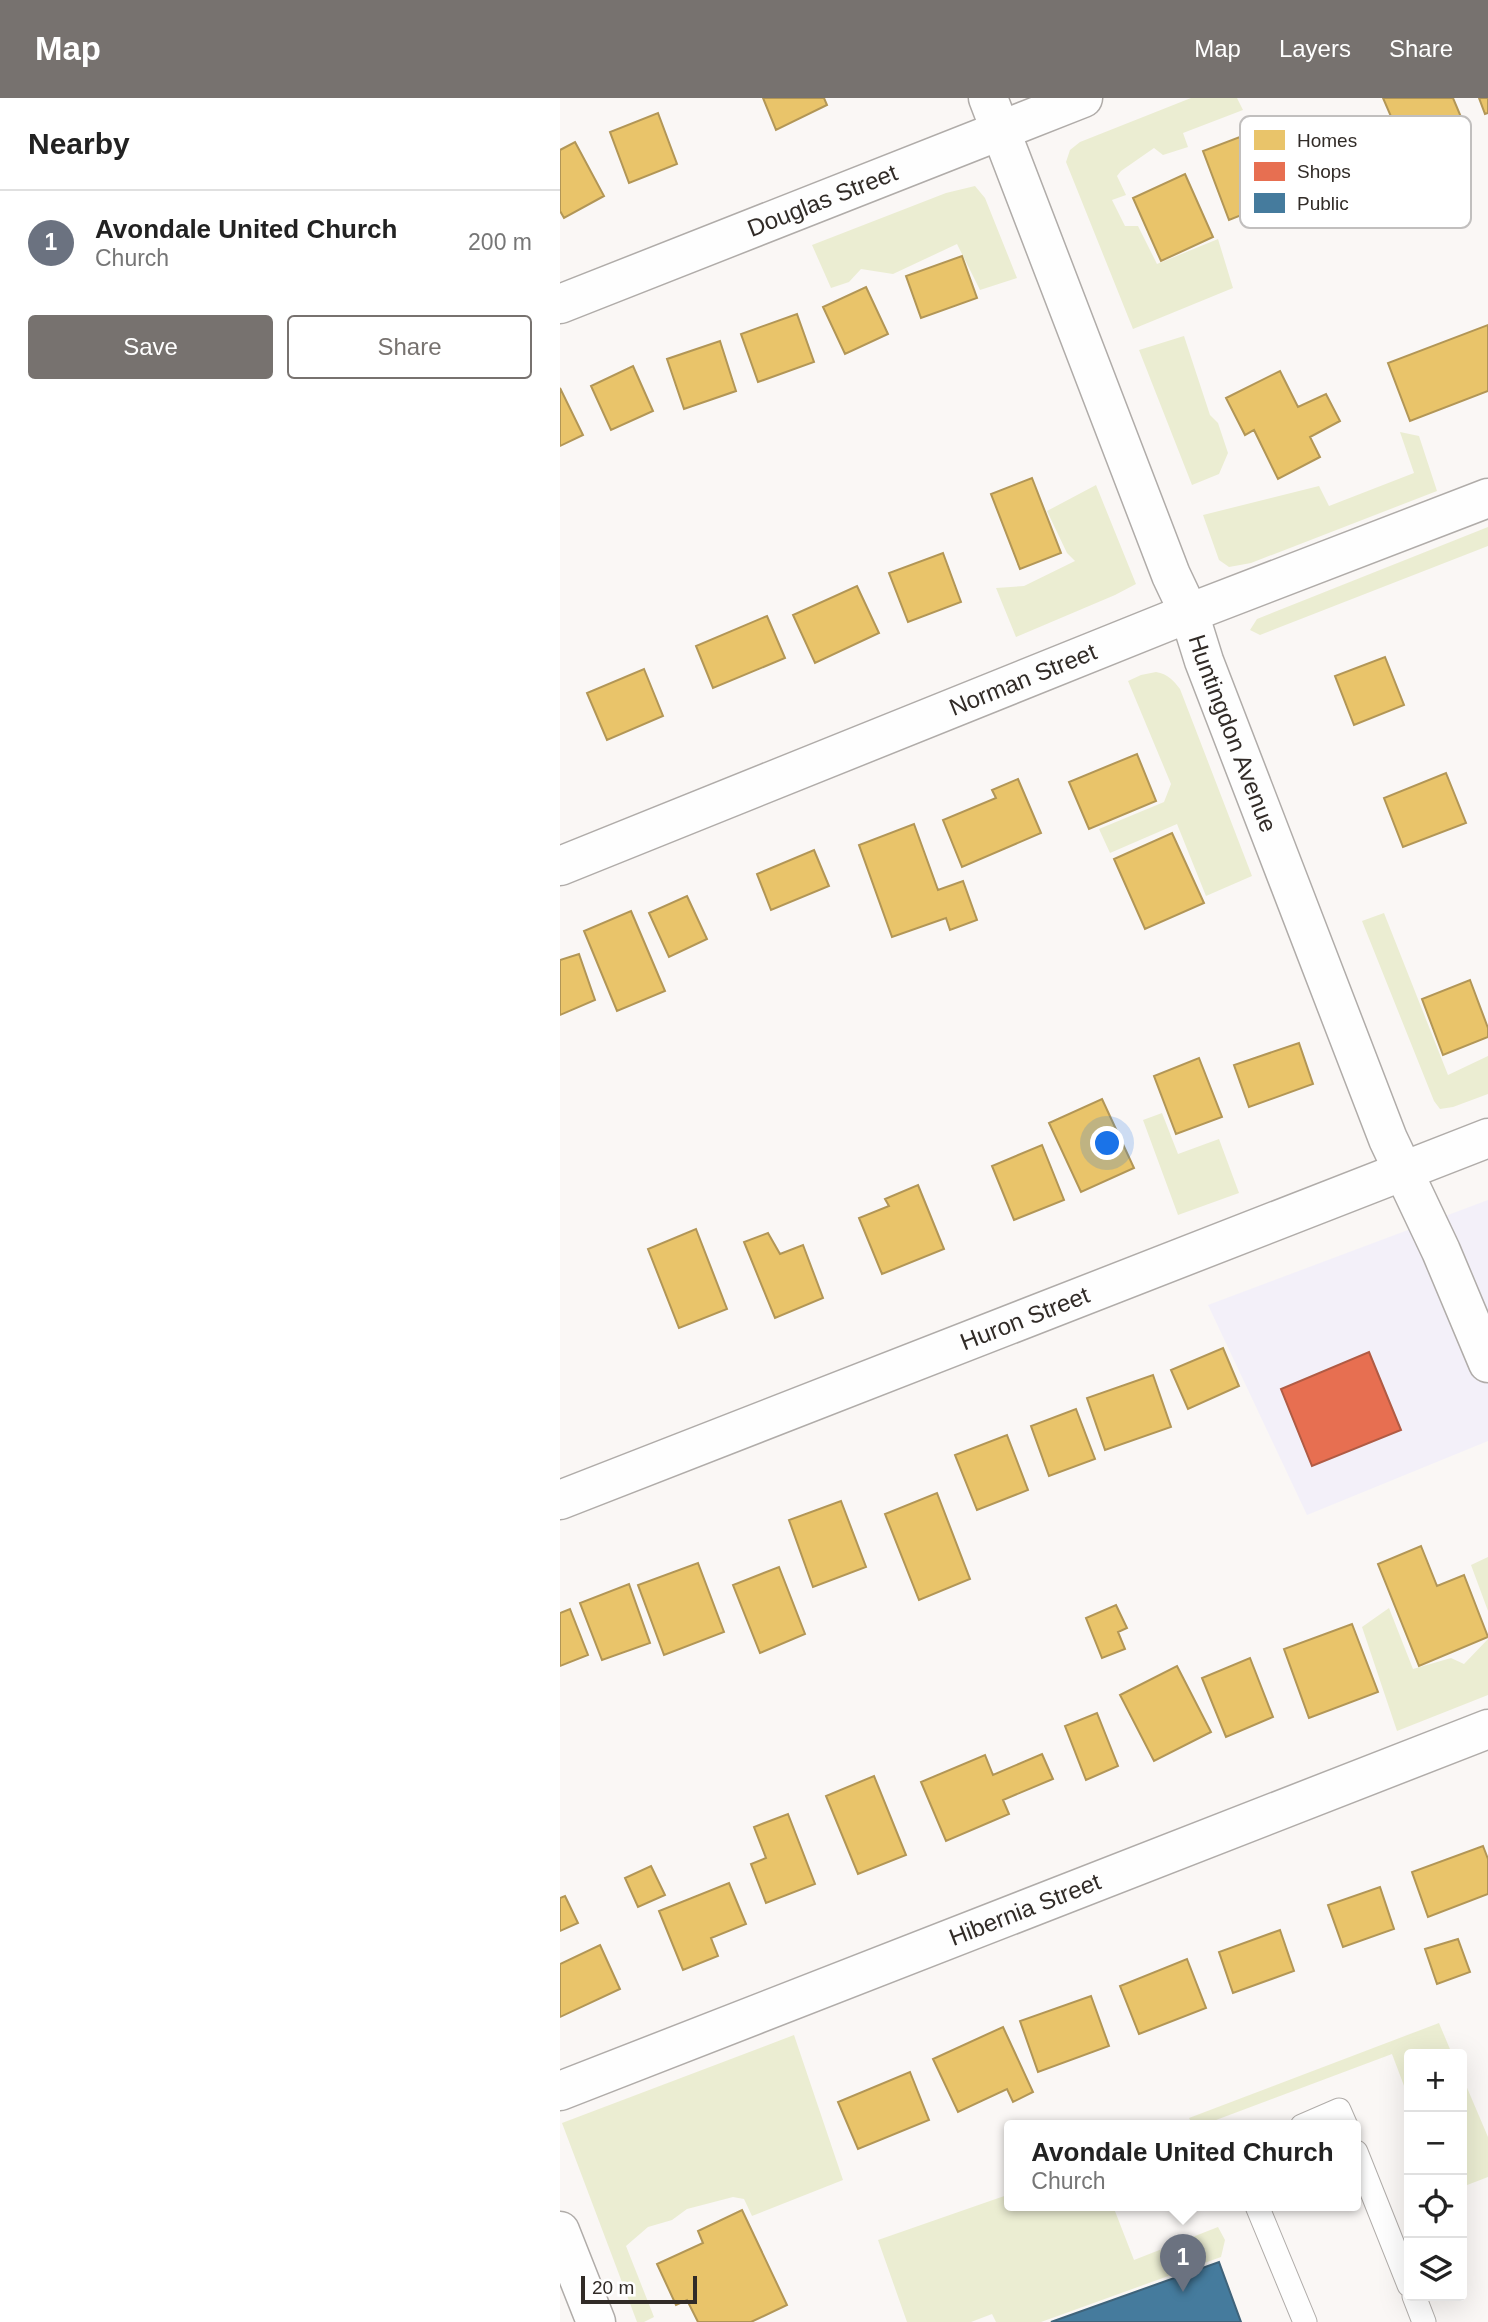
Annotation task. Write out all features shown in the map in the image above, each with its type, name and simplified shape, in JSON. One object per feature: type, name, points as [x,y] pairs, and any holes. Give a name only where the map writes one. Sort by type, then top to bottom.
[{"type":"street","name":"Douglas Street","points":[[560,304],[994,114],[1083,98]]},
{"type":"street","name":"Huntingdon Avenue","points":[[994,114],[1171,575],[1189,613],[1204,662],[1388,1139],[1441,1251],[1488,1363]]},
{"type":"street","name":"Norman Street","points":[[560,866],[1189,613],[1488,498]]},
{"type":"street","name":"Huron Street","points":[[560,1500],[1488,1138]]},
{"type":"street","name":"Hibernia Street","points":[[560,2091],[1488,1729]]},
{"type":"street","points":[[560,2231],[596,2322]]},
{"type":"lane","points":[[1316,2120],[1339,2110],[1343,2120]]},
{"type":"lane","points":[[1361,2165],[1404,2272]]},
{"type":"lane","points":[[1259,2211],[1305,2322]]},
{"type":"lane","points":[[1415,2301],[1424,2322]]},
{"type":"shaded area","points":[[1488,1200],[1488,1441],[1307,1515],[1208,1305]]},
{"type":"green space","points":[[1191,98],[1237,98],[1243,110],[1183,133],[1188,147],[1163,155],[1154,148],[1121,171],[1117,176],[1126,195],[1112,200],[1125,226],[1138,226],[1157,264],[1218,239],[1233,288],[1133,329],[1066,162],[1070,150],[1080,142]]},
{"type":"green space","points":[[975,186],[985,198],[1017,278],[980,290],[957,244],[893,274],[861,269],[849,282],[831,288],[812,245],[946,193]]},
{"type":"green space","points":[[1184,336],[1210,415],[1218,423],[1228,453],[1219,474],[1192,485],[1139,350]]},
{"type":"green space","points":[[1400,432],[1419,436],[1437,491],[1251,563],[1229,567],[1219,560],[1203,515],[1319,486],[1329,506],[1414,473]]},
{"type":"green space","points":[[1096,485],[1136,584],[1016,637],[996,588],[1024,586],[1075,561],[1067,553],[1047,511]]},
{"type":"green space","points":[[1488,527],[1488,546],[1260,635],[1250,630],[1257,619]]},
{"type":"green space","points":[[1156,672],[1170,678],[1180,689],[1252,876],[1206,896],[1177,824],[1110,853],[1099,829],[1164,802],[1171,784],[1128,681]]},
{"type":"green space","points":[[1384,913],[1448,1075],[1488,1056],[1488,1094],[1440,1109],[1434,1101],[1362,921]]},
{"type":"green space","points":[[1162,1113],[1178,1154],[1219,1139],[1239,1193],[1178,1215],[1143,1120]]},
{"type":"green space","points":[[1488,1557],[1488,1611],[1471,1565]]},
{"type":"green space","points":[[1389,1608],[1413,1669],[1451,1658],[1464,1664],[1488,1639],[1488,1695],[1397,1731],[1362,1627]]},
{"type":"green space","points":[[1439,2023],[1450,2049],[1404,2049],[1404,2086],[1392,2054],[1216,2120],[1189,2118]]},
{"type":"green space","points":[[794,2035],[843,2180],[752,2216],[744,2199],[733,2197],[687,2209],[672,2220],[648,2227],[626,2246],[654,2317],[637,2322],[562,2123]]},
{"type":"green space","points":[[1467,2088],[1488,2137],[1488,2177],[1467,2185]]},
{"type":"green space","points":[[1004,2196],[1004,2211],[1115,2211],[1134,2260],[1218,2227],[1225,2240],[1221,2257],[1041,2322],[996,2322],[992,2314],[971,2322],[907,2322],[878,2240]]},
{"type":"building: Homes","points":[[763,98],[824,98],[827,105],[776,130]]},
{"type":"building: Homes","points":[[1383,98],[1453,98],[1461,116],[1391,116]]},
{"type":"building: Homes","points":[[1479,98],[1488,98],[1488,113],[1485,114]]},
{"type":"building: Homes","points":[[658,113],[677,164],[629,183],[610,132]]},
{"type":"building: Homes","points":[[1240,137],[1240,216],[1229,220],[1203,151]]},
{"type":"building: Homes","points":[[575,142],[604,196],[564,218],[560,211],[560,150]]},
{"type":"building: Homes","points":[[1185,174],[1213,237],[1161,261],[1133,198]]},
{"type":"building: Homes","points":[[962,256],[977,298],[921,318],[906,276]]},
{"type":"building: Homes","points":[[866,287],[888,334],[845,354],[823,307]]},
{"type":"building: Homes","points":[[797,314],[814,362],[758,382],[741,334]]},
{"type":"building: Homes","points":[[1488,325],[1488,391],[1410,421],[1388,363]]},
{"type":"building: Homes","points":[[720,341],[736,391],[684,409],[667,359]]},
{"type":"building: Homes","points":[[633,366],[653,411],[611,430],[591,386]]},
{"type":"building: Homes","points":[[1280,371],[1298,407],[1326,394],[1340,421],[1310,437],[1320,457],[1278,479],[1254,430],[1245,435],[1226,398]]},
{"type":"building: Homes","points":[[560,388],[583,435],[560,446]]},
{"type":"building: Homes","points":[[1032,478],[1061,553],[1020,569],[991,494]]},
{"type":"building: Homes","points":[[943,553],[961,602],[908,622],[889,573]]},
{"type":"building: Homes","points":[[857,586],[879,633],[815,663],[793,615]]},
{"type":"building: Homes","points":[[767,616],[785,658],[713,688],[696,646]]},
{"type":"building: Homes","points":[[1385,657],[1404,705],[1354,725],[1335,676]]},
{"type":"building: Homes","points":[[644,669],[663,716],[607,740],[587,693]]},
{"type":"building: Homes","points":[[1137,754],[1156,801],[1089,829],[1069,782]]},
{"type":"building: Homes","points":[[1446,773],[1466,823],[1403,847],[1384,798]]},
{"type":"building: Homes","points":[[1018,779],[1041,833],[962,867],[943,820],[996,798],[992,790]]},
{"type":"building: Homes","points":[[914,824],[938,890],[963,881],[977,920],[950,930],[946,918],[892,937],[859,845]]},
{"type":"building: Homes","points":[[1172,833],[1204,903],[1145,929],[1114,859]]},
{"type":"building: Homes","points":[[814,850],[829,886],[771,910],[757,874]]},
{"type":"building: Homes","points":[[687,896],[707,939],[669,957],[649,913]]},
{"type":"building: Homes","points":[[631,911],[665,991],[617,1011],[584,931]]},
{"type":"building: Homes","points":[[579,954],[595,1000],[560,1015],[560,960]]},
{"type":"building: Homes","points":[[1470,980],[1488,1028],[1488,1037],[1443,1055],[1422,999]]},
{"type":"building: Homes","points":[[1299,1043],[1313,1084],[1249,1107],[1234,1065]]},
{"type":"building: Homes","points":[[1199,1058],[1222,1117],[1176,1134],[1154,1076]]},
{"type":"building: Homes","points":[[1102,1099],[1134,1168],[1081,1192],[1049,1123]]},
{"type":"building: Homes","points":[[1042,1145],[1064,1200],[1014,1220],[992,1166]]},
{"type":"building: Homes","points":[[918,1185],[944,1249],[882,1274],[859,1218],[889,1206],[885,1199]]},
{"type":"building: Homes","points":[[696,1229],[727,1309],[679,1328],[648,1249]]},
{"type":"building: Homes","points":[[768,1233],[780,1254],[803,1245],[823,1298],[775,1318],[744,1242]]},
{"type":"building: Homes","points":[[1223,1348],[1239,1386],[1188,1409],[1171,1370]]},
{"type":"building: Homes","points":[[1153,1375],[1171,1427],[1105,1450],[1087,1398]]},
{"type":"building: Homes","points":[[1076,1409],[1095,1459],[1049,1476],[1031,1426]]},
{"type":"building: Homes","points":[[1007,1435],[1028,1490],[977,1510],[955,1455]]},
{"type":"building: Homes","points":[[937,1493],[970,1579],[919,1600],[885,1514]]},
{"type":"building: Homes","points":[[841,1501],[866,1567],[813,1587],[789,1520]]},
{"type":"building: Homes","points":[[1421,1546],[1437,1586],[1464,1575],[1488,1637],[1419,1666],[1378,1564]]},
{"type":"building: Homes","points":[[698,1563],[724,1632],[664,1655],[638,1585]]},
{"type":"building: Homes","points":[[779,1567],[805,1634],[760,1653],[733,1585]]},
{"type":"building: Homes","points":[[629,1584],[650,1643],[602,1660],[580,1603]]},
{"type":"building: Homes","points":[[1116,1605],[1127,1628],[1118,1632],[1125,1649],[1102,1658],[1086,1618]]},
{"type":"building: Homes","points":[[570,1609],[588,1655],[560,1666],[560,1613]]},
{"type":"building: Homes","points":[[1352,1624],[1378,1692],[1309,1718],[1284,1649]]},
{"type":"building: Homes","points":[[1250,1658],[1273,1717],[1226,1737],[1202,1678]]},
{"type":"building: Homes","points":[[1177,1666],[1211,1732],[1154,1761],[1120,1695]]},
{"type":"building: Homes","points":[[1097,1713],[1118,1766],[1086,1780],[1065,1726]]},
{"type":"building: Homes","points":[[1042,1754],[1053,1779],[1003,1800],[1009,1814],[946,1841],[921,1782],[985,1755],[993,1775]]},
{"type":"building: Homes","points":[[874,1776],[906,1855],[858,1874],[826,1796]]},
{"type":"building: Homes","points":[[788,1814],[815,1884],[766,1903],[751,1864],[766,1858],[754,1827]]},
{"type":"building: Homes","points":[[1483,1846],[1488,1859],[1488,1894],[1428,1917],[1412,1872]]},
{"type":"building: Homes","points":[[651,1866],[665,1895],[638,1907],[625,1878]]},
{"type":"building: Homes","points":[[729,1883],[746,1924],[711,1938],[718,1956],[683,1970],[659,1911]]},
{"type":"building: Homes","points":[[1380,1887],[1394,1929],[1343,1947],[1328,1905]]},
{"type":"building: Homes","points":[[565,1896],[578,1923],[560,1931],[560,1898]]},
{"type":"building: Homes","points":[[1280,1930],[1294,1971],[1233,1993],[1219,1952]]},
{"type":"building: Homes","points":[[1458,1939],[1470,1972],[1437,1984],[1425,1949]]},
{"type":"building: Homes","points":[[600,1945],[620,1989],[560,2017],[560,1964]]},
{"type":"building: Homes","points":[[1187,1959],[1206,2008],[1139,2034],[1120,1986]]},
{"type":"building: Homes","points":[[1091,1996],[1109,2046],[1038,2072],[1020,2021]]},
{"type":"building: Homes","points":[[1003,2027],[1033,2092],[1013,2102],[1007,2089],[958,2112],[933,2059]]},
{"type":"building: Homes","points":[[910,2072],[929,2120],[858,2149],[838,2102]]},
{"type":"building: Homes","points":[[742,2210],[787,2305],[751,2322],[698,2322],[687,2300],[676,2305],[657,2264],[703,2243],[698,2231]]},
{"type":"building: Shops","points":[[1369,1352],[1401,1430],[1312,1466],[1281,1389]]},
{"type":"building: Public","points":[[1219,2262],[1241,2322],[1051,2322]]},
{"type":"place","name":"Avondale United Church","points":[[1183,2292]]}]
